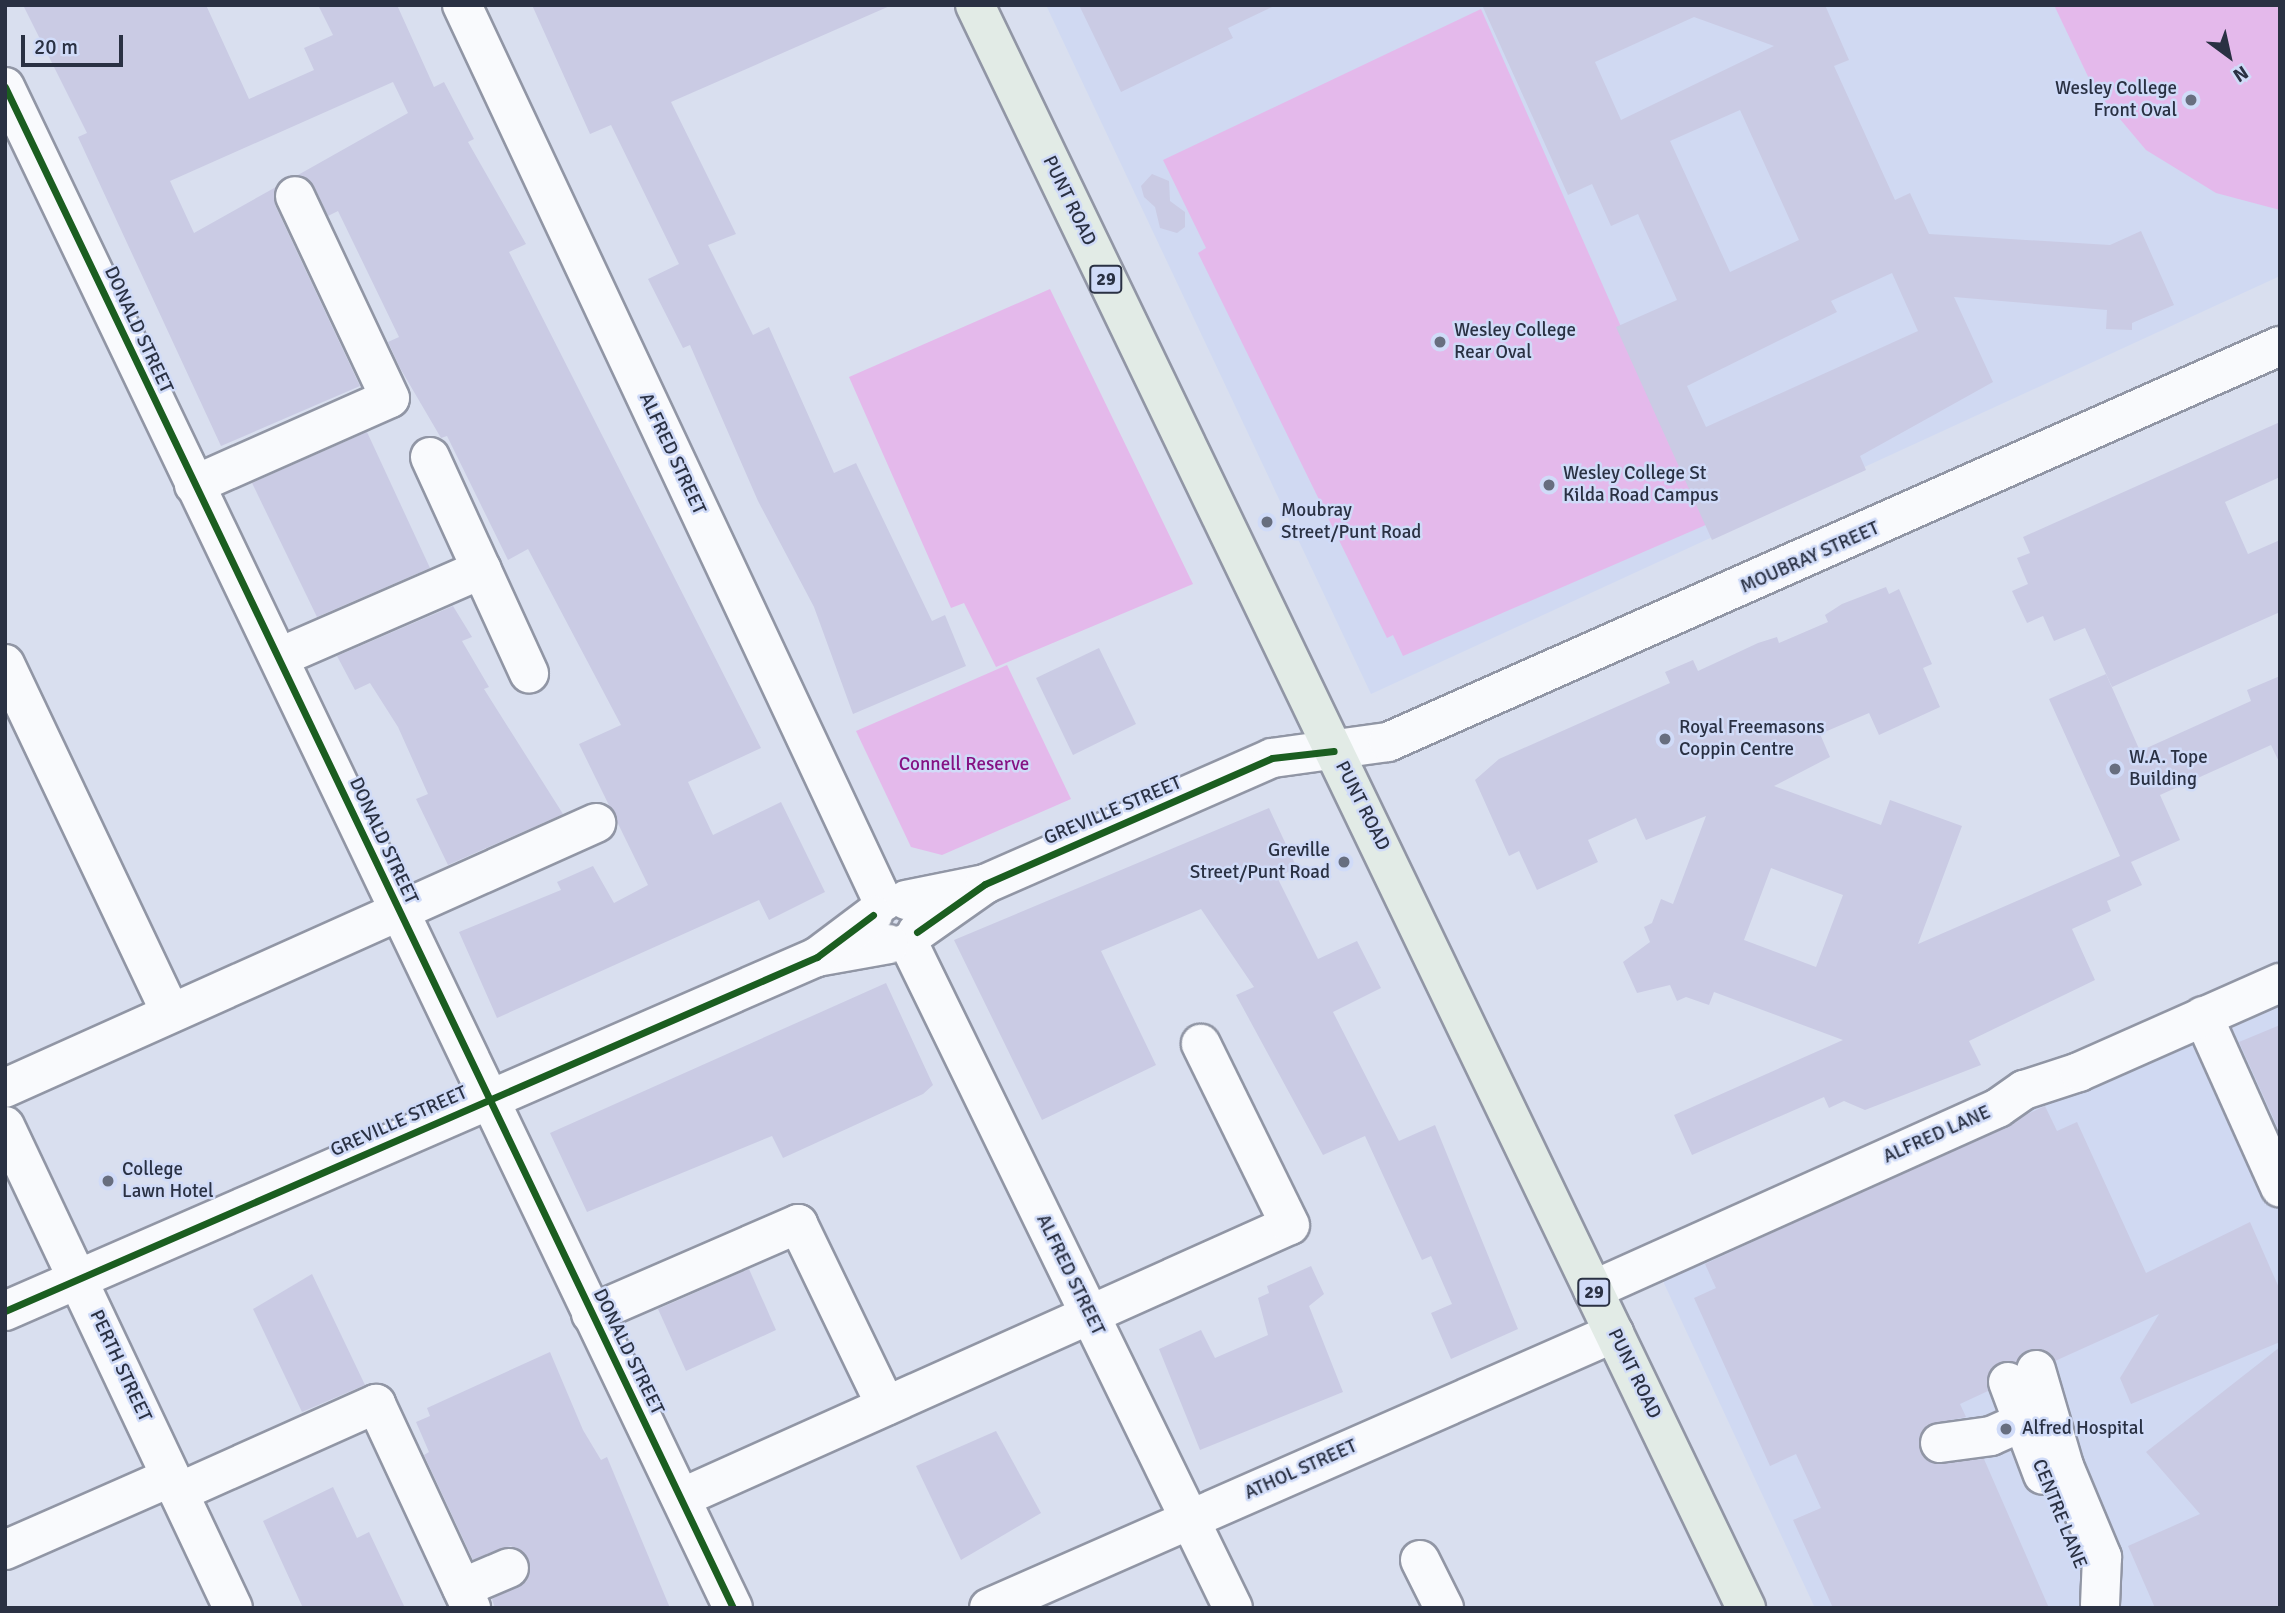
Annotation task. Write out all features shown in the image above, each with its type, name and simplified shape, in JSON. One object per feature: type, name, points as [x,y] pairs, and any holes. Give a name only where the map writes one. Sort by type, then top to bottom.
[{"type":"highway","name":"PUNT ROAD","points":[[975,5],[1746,1608]]},
{"type":"street","name":"ALFRED STREET","points":[[462,5],[896,923],[1233,1608]]},
{"type":"street","name":"DONALD STREET","points":[[5,87],[733,1608]]},
{"type":"street","points":[[194,485],[390,398],[295,197]]},
{"type":"street","name":"MOUBRAY STREET","points":[[1334,751],[1388,742],[1424,727],[2280,346]]},
{"type":"street","points":[[430,457],[529,673]]},
{"type":"street","points":[[280,657],[482,569]]},
{"type":"street","points":[[5,664],[169,1009]]},
{"type":"street","name":"GREVILLE STREET","points":[[5,1311],[1272,758],[1334,751]]},
{"type":"street","points":[[5,1088],[169,1009],[400,913],[596,823]]},
{"type":"street","name":"ALFRED LANE","points":[[1593,1290],[1998,1108],[2024,1090],[2280,983]]},
{"type":"street","points":[[2203,1016],[2280,1187]]},
{"type":"street","points":[[681,1498],[1090,1317],[1290,1225],[1200,1044]]},
{"type":"street","name":"PERTH STREET","points":[[5,1126],[80,1279],[233,1608]]},
{"type":"street","points":[[592,1314],[798,1224],[886,1406]]},
{"type":"street","name":"ATHOL STREET","points":[[989,1608],[1614,1333]]},
{"type":"street","name":"CENTRE LANE","points":[[2022,1376],[2102,1557],[2100,1606],[2090,1595],[2023,1422],[2022,1376]]},
{"type":"street","points":[[5,1550],[376,1404],[466,1598],[509,1567]]},
{"type":"street","points":[[1940,1443],[1991,1436],[2023,1422]]},
{"type":"street","points":[[1420,1560],[1444,1608]]},
{"type":"shaded area","name":"Wesley College St Kilda Road Campus","points":[[1046,5],[2280,5],[2280,276],[1371,694]]},
{"type":"shaded area","name":"Alfred Hospital","points":[[2280,959],[2280,1608],[1815,1608],[1649,1251]]},
{"type":"green space","name":"Wesley College Front Oval","points":[[2054,5],[2280,5],[2280,210],[2216,193],[2146,150],[2093,87]]},
{"type":"green space","name":"Wesley College Rear Oval","points":[[1481,9],[1708,524],[1403,656],[1393,635],[1387,638],[1198,253],[1206,248],[1163,160]]},
{"type":"green space","points":[[1050,289],[1193,584],[996,667],[964,603],[951,608],[849,377]]},
{"type":"green space","name":"Connell Reserve","points":[[1007,665],[1071,799],[942,855],[911,847],[856,731]]},
{"type":"building","points":[[23,5],[206,5],[249,99],[314,70],[304,48],[333,35],[318,5],[397,5],[434,87],[444,82],[474,139],[468,142],[526,244],[509,252],[761,748],[688,782],[713,835],[781,802],[825,892],[769,920],[759,900],[497,1018],[459,932],[561,890],[557,882],[593,866],[614,903],[648,885],[579,744],[621,725],[528,549],[508,560],[447,436],[441,438],[400,368],[388,342],[399,337],[338,211],[328,216],[314,186],[298,175],[408,113],[393,82],[170,181],[194,233],[276,187],[275,205],[360,386],[221,446],[78,137],[87,133]]},
{"type":"building","points":[[532,5],[892,5],[671,102],[736,234],[708,245],[753,335],[769,327],[834,473],[856,463],[932,621],[945,615],[966,666],[853,714],[814,607],[758,501],[690,345],[683,348],[648,279],[679,264],[611,125],[590,134]]},
{"type":"building","points":[[1079,5],[1276,5],[1228,28],[1233,38],[1121,92]]},
{"type":"building","points":[[1482,5],[1825,5],[1849,60],[1834,66],[1895,200],[1910,193],[1929,234],[2110,245],[2141,231],[2174,305],[2132,323],[2132,330],[2106,329],[2107,310],[1954,297],[1993,382],[1860,456],[1866,470],[1712,540],[1616,327],[1677,300],[1638,214],[1611,226],[1592,184],[1568,195]],"holes":[[[1694,17],[1774,46],[1621,120],[1595,62]],[[1740,110],[1799,240],[1730,272],[1670,141]],[[1892,273],[1918,331],[1706,427],[1687,386],[1837,312],[1831,301]]]},
{"type":"building","points":[[1152,174],[1169,181],[1170,201],[1185,212],[1185,227],[1177,233],[1160,228],[1155,207],[1144,197],[1141,186]]},
{"type":"building","points":[[2280,422],[2280,477],[2225,502],[2248,554],[2280,540],[2280,612],[2112,687],[2085,628],[2054,641],[2043,616],[2027,623],[2012,591],[2028,584],[2017,558],[2030,553],[2023,537]]},
{"type":"building","points":[[367,432],[430,568],[317,617],[252,483]]},
{"type":"building","points":[[1886,587],[1889,594],[1899,589],[1932,664],[1923,668],[1940,707],[1879,735],[1869,713],[1820,734],[1830,757],[1774,786],[1881,825],[1890,800],[1962,826],[1918,944],[2120,856],[2049,699],[2106,674],[2140,751],[2251,701],[2247,690],[2280,676],[2280,764],[2271,745],[2160,795],[2180,840],[2131,862],[2142,885],[2107,901],[2111,911],[2072,929],[2095,980],[1969,1041],[1981,1065],[1865,1110],[1844,1101],[1829,1108],[1824,1097],[1692,1155],[1674,1115],[1843,1040],[1714,992],[1709,1005],[1686,997],[1677,1001],[1670,985],[1637,993],[1623,962],[1650,942],[1644,927],[1652,923],[1661,899],[1673,904],[1706,816],[1646,840],[1636,818],[1588,840],[1598,862],[1537,890],[1519,851],[1509,856],[1475,780],[1499,759],[1670,683],[1665,672],[1693,660],[1698,671],[1758,643],[1777,637],[1779,643],[1828,622],[1825,615],[1842,604]],"holes":[[[1771,868],[1843,895],[1816,967],[1744,940]]]},
{"type":"building","points":[[453,606],[472,637],[462,641],[489,687],[484,689],[563,814],[448,865],[416,799],[428,794],[398,727],[370,683],[355,690],[337,656]]},
{"type":"building","points":[[1099,648],[1136,724],[1073,755],[1036,678]]},
{"type":"building","points":[[1269,808],[1297,868],[1277,877],[1318,959],[1357,941],[1381,988],[1333,1012],[1399,1141],[1435,1125],[1518,1329],[1451,1359],[1431,1313],[1452,1304],[1431,1256],[1422,1260],[1365,1136],[1323,1155],[1236,995],[1254,987],[1201,909],[1101,951],[1156,1065],[1042,1120],[954,940]]},
{"type":"building","points":[[886,983],[933,1085],[923,1094],[783,1158],[772,1136],[587,1212],[550,1133]]},
{"type":"building","points":[[2280,1025],[2280,1133],[2239,1042]]},
{"type":"building","points":[[2045,1106],[2057,1131],[2077,1122],[2146,1273],[2250,1222],[2280,1290],[2280,1342],[2131,1404],[2120,1378],[2159,1314],[2055,1361],[2041,1349],[2029,1349],[2016,1362],[2000,1362],[1987,1378],[1988,1391],[1960,1404],[1966,1417],[1927,1425],[1919,1447],[1932,1463],[1984,1459],[2049,1608],[1833,1608],[1793,1520],[1821,1508],[1796,1454],[1770,1466],[1694,1298],[1716,1288],[1705,1264]]},
{"type":"building","points":[[1311,1266],[1324,1294],[1309,1306],[1343,1392],[1200,1450],[1159,1349],[1201,1330],[1215,1358],[1268,1335],[1258,1298],[1269,1293],[1267,1286]]},
{"type":"building","points":[[749,1269],[776,1330],[686,1371],[658,1309]]},
{"type":"building","points":[[312,1274],[365,1385],[302,1412],[253,1309]]},
{"type":"building","points":[[2280,1347],[2280,1608],[2155,1608],[2128,1546],[2200,1514],[2146,1452]]},
{"type":"building","points":[[550,1352],[583,1430],[601,1460],[607,1457],[670,1608],[495,1608],[492,1599],[527,1581],[529,1559],[511,1546],[473,1560],[424,1455],[429,1452],[416,1422],[430,1416],[427,1408]]},
{"type":"building","points":[[996,1431],[1041,1513],[961,1560],[916,1466]]},
{"type":"building","points":[[333,1487],[357,1538],[369,1532],[405,1608],[303,1608],[263,1521]]},
{"type":"cycle path","points":[[5,87],[733,1608]]},
{"type":"cycle path","points":[[917,932],[985,884],[1272,758],[1334,751]]},
{"type":"cycle path","points":[[5,1311],[817,957],[873,915]]},
{"type":"place","name":"Wesley College Front Oval","points":[[2191,100]]},
{"type":"place","name":"Wesley College Rear Oval","points":[[1440,342]]},
{"type":"place","name":"Wesley College St Kilda Road Campus","points":[[1549,485]]},
{"type":"place","name":"Moubray Street/Punt Road","points":[[1267,522]]},
{"type":"place","name":"Royal Freemasons Coppin Centre","points":[[1665,739]]},
{"type":"place","name":"W.A. Tope Building","points":[[2115,769]]},
{"type":"place","name":"Greville Street/Punt Road","points":[[1344,862]]},
{"type":"place","name":"College Lawn Hotel","points":[[108,1181]]},
{"type":"place","name":"Alfred Hospital","points":[[2006,1429]]}]
